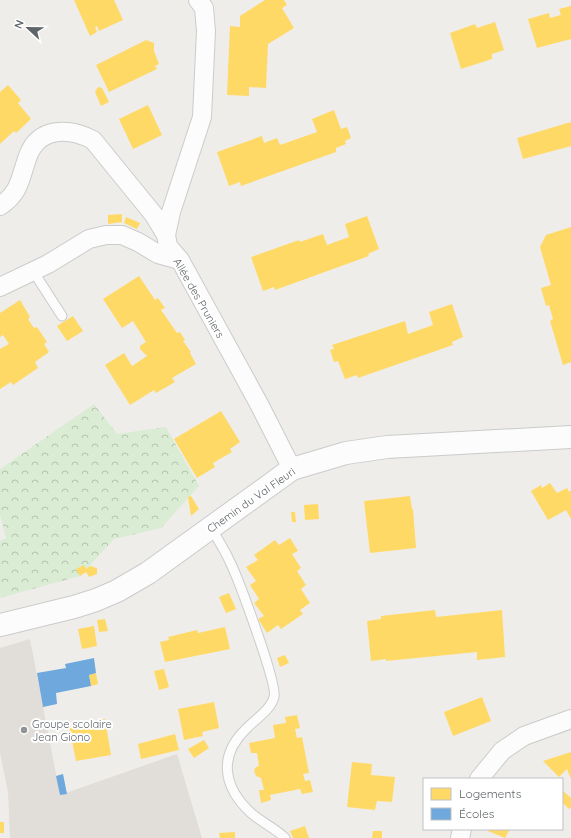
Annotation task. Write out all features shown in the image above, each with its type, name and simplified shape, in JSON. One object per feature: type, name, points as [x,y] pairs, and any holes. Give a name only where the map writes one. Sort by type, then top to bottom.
[{"type":"street","points":[[166,235],[171,212],[202,117],[206,32],[204,8],[198,0]]},
{"type":"street","name":"Allée des Pruniers","points":[[0,206],[10,199],[17,190],[28,154],[46,135],[55,131],[66,131],[81,134],[93,140],[154,215],[166,235],[168,246],[180,260],[259,404],[292,469]]},
{"type":"street","points":[[0,287],[33,271],[89,239],[106,235],[122,235],[138,242],[158,254],[180,260]]},
{"type":"street","name":"Chemin du Val Fleuri","points":[[0,625],[74,607],[117,591],[148,573],[292,469],[346,453],[387,447],[571,437]]},
{"type":"street","points":[[480,778],[502,751],[524,736],[571,719]]},
{"type":"lane","points":[[33,271],[62,316]]},
{"type":"lane","points":[[211,527],[230,562],[259,638],[274,687],[274,697],[267,709],[244,730],[230,749],[227,775],[234,793],[251,813],[278,831],[285,838]]},
{"type":"shaded area","name":"Groupe scolaire Jean Giono","points":[[30,639],[60,795],[177,754],[202,838],[10,838],[8,792],[0,753],[0,648]]},
{"type":"green space","points":[[94,404],[117,434],[166,427],[199,486],[161,528],[114,539],[80,576],[0,598],[0,541],[6,538],[0,515],[0,469]]},
{"type":"building: Logements","points":[[74,0],[114,0],[123,20],[99,31],[97,26],[95,27],[97,32],[90,36]]},
{"type":"building: Logements","points":[[265,0],[284,0],[287,5],[282,8],[294,28],[268,44],[266,88],[249,87],[249,96],[227,95],[230,26],[240,27],[240,16]]},
{"type":"building: Logements","points":[[571,6],[571,39],[537,48],[528,19],[549,13],[550,18],[561,15],[559,9]]},
{"type":"building: Logements","points":[[495,22],[504,50],[492,54],[492,59],[461,69],[450,33],[475,24],[477,28]]},
{"type":"building: Logements","points":[[146,40],[154,43],[154,51],[159,64],[155,66],[157,69],[109,92],[96,65]]},
{"type":"building: Logements","points":[[8,85],[21,100],[18,103],[31,119],[16,133],[14,131],[0,144],[0,92]]},
{"type":"building: Logements","points":[[98,87],[102,88],[109,102],[101,106],[95,92]]},
{"type":"building: Logements","points":[[148,105],[162,135],[133,149],[119,119]]},
{"type":"building: Logements","points":[[334,110],[341,129],[347,127],[351,138],[345,141],[346,144],[336,148],[336,152],[241,186],[240,182],[229,186],[217,152],[262,136],[264,143],[277,138],[280,145],[317,132],[312,119]]},
{"type":"building: Logements","points":[[571,122],[571,146],[523,159],[517,138]]},
{"type":"building: Logements","points":[[122,214],[122,222],[108,224],[108,215]]},
{"type":"building: Logements","points":[[367,216],[379,249],[368,254],[369,256],[275,290],[274,287],[263,291],[251,257],[299,240],[300,242],[323,234],[327,245],[349,237],[345,224]]},
{"type":"building: Logements","points":[[126,217],[140,223],[137,229],[124,223]]},
{"type":"building: Logements","points":[[571,227],[571,362],[563,365],[550,321],[553,319],[549,305],[546,306],[541,288],[551,285],[540,247],[546,235]]},
{"type":"building: Logements","points":[[139,276],[155,300],[158,298],[165,308],[161,310],[177,333],[180,332],[185,340],[183,341],[191,352],[190,353],[196,364],[172,378],[175,382],[156,393],[154,390],[130,405],[105,365],[124,353],[132,366],[147,356],[140,349],[140,346],[146,342],[133,321],[122,328],[103,299]]},
{"type":"building: Logements","points":[[20,300],[30,317],[28,319],[34,328],[37,327],[47,342],[44,344],[49,352],[35,362],[38,368],[13,385],[11,382],[0,389],[0,349],[9,344],[3,335],[0,337],[0,313]]},
{"type":"building: Logements","points":[[452,304],[463,337],[452,342],[453,345],[358,378],[357,375],[345,379],[338,361],[334,362],[330,350],[334,349],[332,345],[405,321],[408,334],[433,325],[429,312]]},
{"type":"building: Logements","points":[[73,316],[83,331],[67,341],[57,326]]},
{"type":"building: Logements","points":[[221,411],[240,442],[230,449],[232,452],[213,463],[215,467],[197,478],[174,439]]},
{"type":"building: Logements","points":[[550,483],[557,493],[567,488],[569,492],[571,490],[571,519],[566,510],[548,520],[531,491],[541,485],[542,488]]},
{"type":"building: Logements","points":[[191,496],[199,509],[191,516],[188,497]]},
{"type":"building: Logements","points":[[410,496],[413,509],[416,548],[370,553],[364,501]]},
{"type":"building: Logements","points":[[318,504],[319,519],[305,520],[304,505]]},
{"type":"building: Logements","points":[[291,512],[295,512],[296,522],[292,522]]},
{"type":"building: Logements","points":[[290,538],[298,551],[292,554],[301,568],[297,571],[306,585],[301,589],[310,603],[300,610],[303,614],[281,629],[278,625],[267,633],[258,619],[264,616],[254,603],[259,599],[250,585],[256,581],[246,567],[258,560],[254,555],[275,540],[279,545]]},
{"type":"building: Logements","points":[[84,565],[86,569],[90,566],[97,568],[97,574],[89,577],[86,572],[80,576],[76,569]]},
{"type":"building: Logements","points":[[229,593],[236,609],[226,613],[219,597]]},
{"type":"building: Logements","points":[[435,610],[436,617],[502,610],[505,657],[477,660],[477,652],[386,661],[386,659],[371,661],[367,621],[381,619],[381,616]]},
{"type":"building: Logements","points":[[105,619],[108,631],[99,632],[97,620]]},
{"type":"building: Logements","points":[[94,626],[97,646],[82,649],[78,629]]},
{"type":"building: Logements","points":[[225,627],[230,649],[165,662],[160,642],[169,640],[168,637],[197,630],[198,633]]},
{"type":"building: Logements","points":[[285,655],[289,663],[280,667],[277,658]]},
{"type":"building: Logements","points":[[164,669],[169,687],[159,690],[154,671]]},
{"type":"building: Logements","points":[[96,673],[98,684],[91,686],[89,675]]},
{"type":"building: Logements","points":[[482,697],[491,721],[453,736],[444,712]]},
{"type":"building: Logements","points":[[214,702],[219,728],[202,732],[203,736],[184,740],[178,709]]},
{"type":"building: Logements","points":[[297,715],[300,728],[295,729],[297,738],[302,737],[309,773],[303,774],[305,781],[310,780],[313,792],[302,794],[300,789],[270,795],[271,800],[261,803],[259,790],[264,790],[261,778],[256,776],[254,770],[259,766],[257,753],[251,753],[249,743],[275,738],[273,725],[286,723],[285,717]]},
{"type":"building: Logements","points":[[105,719],[111,755],[76,761],[69,726]]},
{"type":"building: Logements","points":[[175,734],[179,750],[141,759],[138,744]]},
{"type":"building: Logements","points":[[204,740],[209,748],[194,758],[188,749]]},
{"type":"building: Logements","points":[[571,752],[571,779],[567,769],[559,777],[543,761]]},
{"type":"building: Logements","points":[[352,762],[372,764],[371,775],[395,777],[392,802],[377,801],[375,810],[347,807]]},
{"type":"building: Logements","points":[[563,791],[571,798],[571,807],[569,809],[563,803]]},
{"type":"building: Logements","points":[[0,822],[4,822],[4,833],[0,833]]},
{"type":"building: Logements","points":[[305,826],[309,838],[293,838],[290,831]]},
{"type":"building: Logements","points":[[488,830],[509,830],[505,838]]},
{"type":"building: Logements","points":[[373,831],[382,831],[382,838],[372,838]]},
{"type":"building: Logements","points":[[235,832],[235,838],[220,838],[219,833]]},
{"type":"building: Écoles","points":[[94,658],[96,673],[89,675],[91,686],[56,693],[57,704],[43,707],[37,673],[66,668],[65,664]]},
{"type":"building: Écoles","points":[[63,774],[67,794],[60,795],[56,776]]},
{"type":"place","name":"Groupe scolaire Jean Giono","points":[[24,730]]}]
